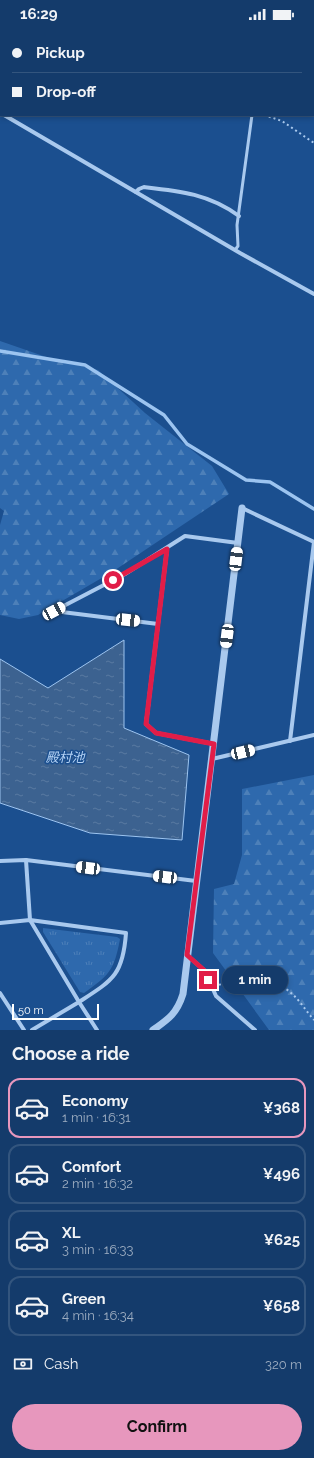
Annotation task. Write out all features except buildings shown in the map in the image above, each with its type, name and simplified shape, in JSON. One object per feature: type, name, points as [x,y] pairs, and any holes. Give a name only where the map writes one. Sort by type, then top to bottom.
[{"type":"street","points":[[5,116],[235,250],[314,294]]},
{"type":"street","points":[[136,192],[144,187],[187,192],[213,200],[238,216]]},
{"type":"street","points":[[152,1030],[168,1020],[179,1008],[183,994],[242,508],[314,542],[290,741]]},
{"type":"street","points":[[158,624],[54,611],[125,574],[167,549],[185,536],[238,543]]},
{"type":"street","points":[[167,549],[146,724],[156,733],[214,744]]},
{"type":"street","points":[[212,759],[314,736]]},
{"type":"street","points":[[0,861],[26,860],[196,881]]},
{"type":"street","points":[[26,860],[30,920],[97,1030]]},
{"type":"street","points":[[0,924],[30,920],[126,933],[125,945],[117,973],[108,984],[32,1030]]},
{"type":"street","points":[[187,955],[205,971],[211,989],[216,996],[255,1030]]},
{"type":"street","points":[[0,993],[24,1030]]},
{"type":"lane","points":[[235,250],[238,246],[237,225],[252,116]]},
{"type":"path","points":[[267,116],[282,121],[314,142]]},
{"type":"path","points":[[211,989],[227,980],[242,979],[284,988],[314,1020]]},
{"type":"green space","points":[[0,341],[52,359],[98,370],[145,413],[212,466],[229,494],[112,572],[38,615],[19,619],[0,615],[0,525],[4,511],[0,508]]},
{"type":"green space","points":[[314,775],[314,1030],[269,1030],[213,953],[214,889],[234,884],[242,855],[242,789]]},
{"type":"green space","points":[[43,928],[117,937],[120,939],[113,965],[105,976],[99,981],[84,993],[80,992],[43,932]]},
{"type":"water","name":"殿村池","points":[[124,640],[124,728],[189,755],[182,840],[90,833],[0,803],[0,659],[48,688]]},
{"type":"waterway","points":[[0,351],[85,365],[164,415],[187,444],[246,480],[270,482],[314,509]]},
{"type":"route","points":[[113,580],[167,549],[146,724],[156,733],[214,744],[187,955],[205,971],[208,980]]}]
